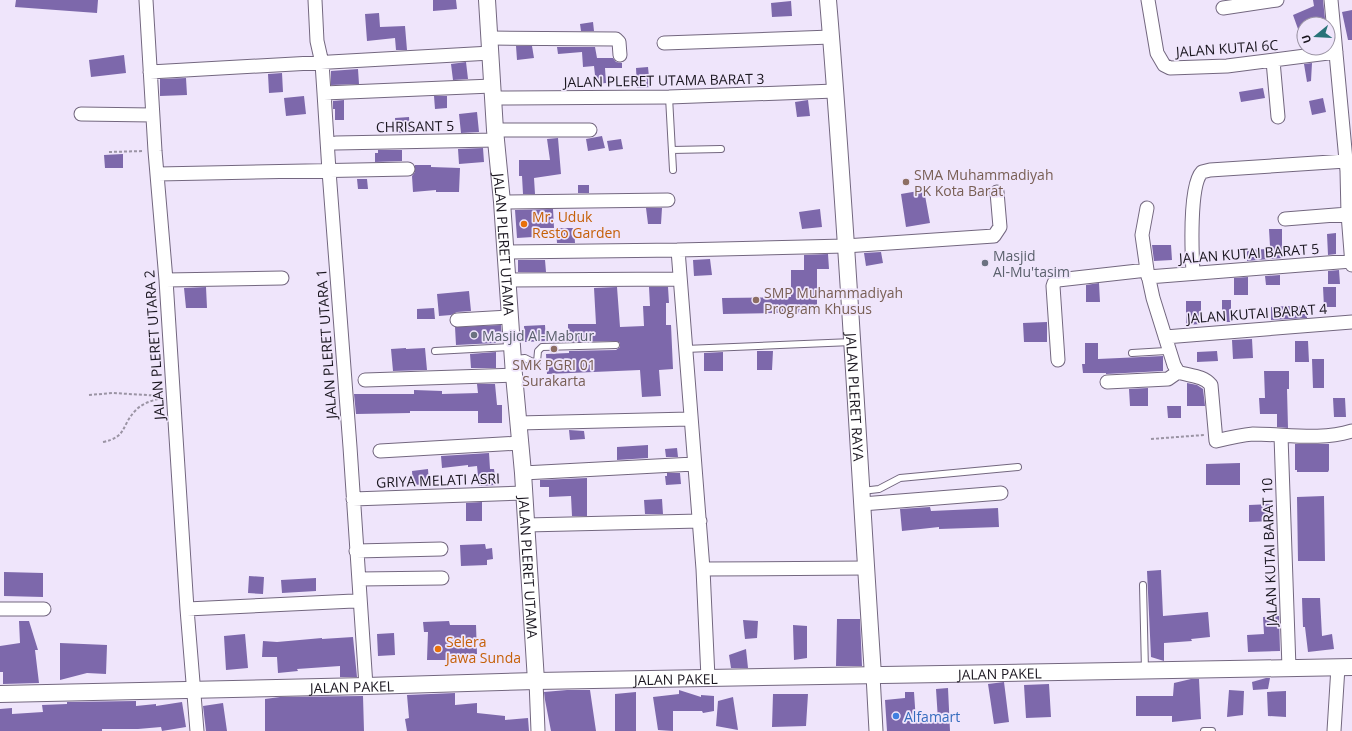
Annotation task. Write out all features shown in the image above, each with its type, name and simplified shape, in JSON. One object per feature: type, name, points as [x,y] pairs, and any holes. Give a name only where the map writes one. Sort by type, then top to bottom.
[{"type":"street","name":"JALAN PLERET UTARA 2","points":[[146,0],[152,115],[166,280],[187,608],[197,731]]},
{"type":"street","name":"JALAN PLERET UTARA 1","points":[[315,0],[317,41],[322,63],[366,686]]},
{"type":"street","name":"JALAN PLERET UTAMA","points":[[487,0],[495,135],[508,280],[509,317],[525,492],[536,681]]},
{"type":"street","name":"JALAN PLERET RAYA","points":[[828,0],[853,342],[861,498],[873,675]]},
{"type":"street","name":"JALAN KUTAI 6C","points":[[1148,0],[1157,53],[1164,65],[1170,68],[1227,66],[1308,56]]},
{"type":"street","points":[[1223,8],[1277,0]]},
{"type":"street","points":[[1331,0],[1333,16]]},
{"type":"street","points":[[664,43],[831,37]]},
{"type":"street","points":[[150,72],[322,63],[490,46],[616,39],[619,42],[620,55]]},
{"type":"street","points":[[1336,52],[1348,168],[1348,214],[1352,265]]},
{"type":"street","points":[[1273,61],[1278,117]]},
{"type":"street","name":"JALAN PLERET UTAMA BARAT 3","points":[[324,93],[492,92],[669,98],[835,91]]},
{"type":"street","points":[[81,114],[152,115]]},
{"type":"street","name":"CHRISANT 5","points":[[336,144],[590,130]]},
{"type":"street","points":[[1192,273],[1193,207],[1197,182],[1202,172],[1210,170],[1348,168]]},
{"type":"street","points":[[158,174],[408,169]]},
{"type":"street","points":[[505,252],[845,246],[994,236],[1000,227],[996,192]]},
{"type":"street","points":[[502,202],[668,200]]},
{"type":"street","points":[[1147,208],[1142,235],[1147,273],[1166,341],[1174,365],[1178,372],[1207,380],[1211,385],[1216,438],[1252,434],[1281,436],[1333,435],[1352,431]]},
{"type":"street","points":[[1285,219],[1348,214]]},
{"type":"street","points":[[678,250],[690,419],[700,521],[708,678]]},
{"type":"street","name":"JALAN KUTAI BARAT 5","points":[[1058,360],[1053,286],[1058,280],[1147,273],[1192,273],[1352,261]]},
{"type":"street","points":[[166,280],[282,278]]},
{"type":"street","points":[[508,280],[680,279]]},
{"type":"street","points":[[457,320],[509,317]]},
{"type":"street","name":"JALAN KUTAI BARAT 4","points":[[1166,341],[1352,322]]},
{"type":"street","points":[[365,380],[513,360]]},
{"type":"street","points":[[1106,382],[1168,379],[1178,372]]},
{"type":"street","points":[[518,424],[690,419]]},
{"type":"street","name":"JALAN KUTAI BARAT 10","points":[[1281,436],[1289,668]]},
{"type":"street","points":[[380,451],[520,443]]},
{"type":"street","points":[[523,473],[694,464]]},
{"type":"street","name":"GRIYA MELATI ASRI","points":[[353,499],[525,492]]},
{"type":"street","points":[[861,498],[1001,493]]},
{"type":"street","points":[[526,525],[700,521]]},
{"type":"street","points":[[356,551],[441,549]]},
{"type":"street","points":[[703,569],[866,568]]},
{"type":"street","points":[[359,579],[442,578]]},
{"type":"street","points":[[187,608],[354,601]]},
{"type":"street","points":[[0,609],[44,609]]},
{"type":"street","points":[[1334,731],[1345,667]]},
{"type":"street","name":"JALAN PAKEL","points":[[0,694],[536,681],[1345,667]]},
{"type":"street","points":[[873,675],[876,731]]},
{"type":"street","points":[[536,681],[538,731]]},
{"type":"lane","points":[[669,98],[673,170]]},
{"type":"lane","points":[[672,150],[721,149]]},
{"type":"lane","points":[[1132,352],[1166,351],[1166,341]]},
{"type":"lane","points":[[685,349],[853,342]]},
{"type":"lane","points":[[435,351],[513,360],[525,358],[535,363],[537,362],[538,352],[542,347],[616,345]]},
{"type":"lane","points":[[861,498],[900,478],[1018,467]]},
{"type":"lane","points":[[1143,585],[1144,671]]},
{"type":"lane","points":[[1204,731],[1212,731]]},
{"type":"path","points":[[109,152],[155,151]]},
{"type":"path","points":[[89,395],[113,393],[174,396]]},
{"type":"path","points":[[103,442],[114,440],[122,433],[135,410],[145,403],[174,396]]},
{"type":"path","points":[[1151,439],[1216,438]]},
{"type":"building","points":[[16,0],[98,0],[97,13],[15,7]]},
{"type":"building","points":[[433,0],[456,0],[457,9],[433,11]]},
{"type":"building","points":[[1313,0],[1323,0],[1325,16],[1296,16],[1296,23],[1293,15],[1314,6]]},
{"type":"building","points":[[791,1],[792,16],[772,17],[771,3]]},
{"type":"building","points":[[1352,10],[1352,40],[1348,40],[1342,12]]},
{"type":"building","points":[[379,13],[380,27],[405,26],[407,50],[396,50],[395,38],[367,41],[365,14]]},
{"type":"building","points":[[593,22],[594,31],[581,31],[580,24]]},
{"type":"building","points":[[516,46],[532,46],[534,58],[517,60]]},
{"type":"building","points":[[557,47],[595,47],[597,58],[613,58],[616,62],[622,63],[622,68],[605,68],[606,83],[596,84],[594,66],[583,67],[582,52],[558,54]]},
{"type":"building","points":[[124,55],[126,73],[91,77],[89,60]]},
{"type":"building","points":[[466,62],[468,79],[453,80],[451,64]]},
{"type":"building","points":[[1312,63],[1311,81],[1307,82],[1304,64]]},
{"type":"building","points":[[648,67],[650,87],[637,88],[636,68]]},
{"type":"building","points":[[358,69],[359,84],[331,85],[331,71]]},
{"type":"building","points":[[282,73],[283,92],[269,93],[268,74]]},
{"type":"building","points":[[186,78],[187,95],[160,96],[160,79]]},
{"type":"building","points":[[1263,88],[1265,98],[1241,102],[1239,92]]},
{"type":"building","points":[[304,96],[306,114],[286,116],[284,98]]},
{"type":"building","points":[[434,96],[447,96],[447,108],[435,109]]},
{"type":"building","points":[[1323,98],[1326,112],[1312,115],[1309,101]]},
{"type":"building","points":[[344,100],[344,120],[335,120],[333,101]]},
{"type":"building","points":[[808,100],[810,116],[797,117],[795,102]]},
{"type":"building","points":[[477,112],[479,132],[461,133],[459,114]]},
{"type":"building","points":[[409,117],[410,132],[396,133],[395,118]]},
{"type":"building","points":[[602,136],[605,148],[588,151],[586,139]]},
{"type":"building","points":[[558,138],[561,174],[534,178],[535,194],[523,194],[522,176],[519,176],[519,160],[550,160],[547,139]]},
{"type":"building","points":[[621,139],[623,149],[609,151],[607,141]]},
{"type":"building","points":[[483,148],[484,162],[459,164],[458,149]]},
{"type":"building","points":[[378,150],[402,150],[402,161],[375,162],[375,153],[378,153]]},
{"type":"building","points":[[123,154],[123,168],[105,168],[104,155]]},
{"type":"building","points":[[415,165],[460,168],[459,192],[436,192],[436,190],[413,192],[412,176],[415,172]]},
{"type":"building","points":[[357,179],[367,179],[368,189],[358,189]]},
{"type":"building","points":[[578,185],[589,185],[589,193],[578,193]]},
{"type":"building","points":[[924,190],[930,223],[906,227],[901,194]]},
{"type":"building","points":[[646,208],[662,208],[661,224],[648,224]]},
{"type":"building","points":[[553,209],[554,228],[532,228],[533,237],[517,238],[515,210]]},
{"type":"building","points":[[820,209],[822,227],[802,229],[799,212]]},
{"type":"building","points":[[556,228],[574,228],[575,243],[557,243]]},
{"type":"building","points":[[1269,229],[1282,229],[1282,258],[1247,261],[1247,250],[1267,249],[1266,247],[1270,246]]},
{"type":"building","points":[[1336,233],[1336,254],[1328,255],[1327,234]]},
{"type":"building","points":[[1152,245],[1171,245],[1172,260],[1154,261]]},
{"type":"building","points":[[881,252],[883,263],[866,266],[864,253]]},
{"type":"building","points":[[828,254],[829,269],[817,269],[817,312],[723,314],[722,298],[791,297],[791,270],[804,270],[804,255]]},
{"type":"building","points":[[710,259],[712,275],[694,276],[693,260]]},
{"type":"building","points":[[518,260],[545,260],[546,272],[518,272]]},
{"type":"building","points":[[1339,270],[1340,284],[1328,284],[1328,271]]},
{"type":"building","points":[[1280,275],[1280,285],[1266,285],[1265,276]]},
{"type":"building","points":[[1248,277],[1248,295],[1234,295],[1234,278]]},
{"type":"building","points":[[1099,283],[1100,302],[1086,302],[1086,285]]},
{"type":"building","points":[[206,287],[207,308],[186,308],[184,288]]},
{"type":"building","points":[[617,287],[620,327],[644,326],[643,306],[650,306],[649,287],[668,287],[669,303],[666,303],[666,325],[671,325],[673,369],[659,370],[661,396],[642,397],[640,370],[547,374],[546,354],[569,353],[569,351],[616,350],[620,347],[620,343],[616,341],[568,342],[568,324],[596,324],[594,288]]},
{"type":"building","points":[[1323,287],[1336,287],[1336,307],[1324,307]]},
{"type":"building","points":[[469,291],[471,311],[439,316],[437,294]]},
{"type":"building","points":[[1222,300],[1231,300],[1231,322],[1222,322]]},
{"type":"building","points":[[1186,301],[1201,301],[1201,324],[1186,325]]},
{"type":"building","points":[[1271,307],[1307,307],[1307,318],[1271,320]]},
{"type":"building","points":[[434,308],[435,319],[417,319],[417,309]]},
{"type":"building","points":[[1047,322],[1047,342],[1024,342],[1023,323]]},
{"type":"building","points":[[501,325],[502,341],[495,341],[496,343],[456,345],[455,327]]},
{"type":"building","points":[[545,325],[546,341],[525,342],[524,326]]},
{"type":"building","points":[[1252,339],[1253,358],[1233,359],[1232,340]]},
{"type":"building","points":[[1295,341],[1308,341],[1309,362],[1295,362]]},
{"type":"building","points":[[1085,343],[1098,343],[1098,359],[1163,356],[1163,371],[1106,374],[1083,373],[1082,364],[1085,364]]},
{"type":"building","points":[[425,348],[427,370],[393,371],[391,349]]},
{"type":"building","points":[[757,351],[773,351],[772,370],[757,370]]},
{"type":"building","points":[[1217,351],[1218,361],[1197,362],[1197,352]]},
{"type":"building","points":[[496,352],[496,368],[471,368],[470,354]]},
{"type":"building","points":[[723,352],[723,371],[704,371],[704,353]]},
{"type":"building","points":[[1312,359],[1324,359],[1324,388],[1313,388]]},
{"type":"building","points":[[1264,371],[1289,371],[1289,389],[1287,389],[1288,428],[1277,427],[1277,414],[1260,414],[1259,398],[1265,398]]},
{"type":"building","points":[[1187,383],[1197,385],[1203,389],[1205,406],[1187,406]]},
{"type":"building","points":[[477,384],[495,384],[497,405],[502,405],[502,423],[478,423],[478,411],[410,411],[410,413],[356,414],[354,394],[414,394],[414,390],[442,391],[442,394],[478,393]]},
{"type":"building","points":[[1148,388],[1148,406],[1130,406],[1129,389]]},
{"type":"building","points":[[1333,398],[1345,398],[1346,417],[1334,417]]},
{"type":"building","points":[[1167,406],[1181,406],[1181,418],[1168,418]]},
{"type":"building","points":[[569,430],[584,431],[585,439],[570,440]]},
{"type":"building","points":[[1295,444],[1329,444],[1328,472],[1297,472],[1297,470],[1295,470]]},
{"type":"building","points":[[648,445],[648,458],[617,460],[617,447]]},
{"type":"building","points":[[677,448],[678,457],[666,457],[665,449]]},
{"type":"building","points":[[489,453],[490,469],[494,469],[496,485],[479,486],[477,466],[468,467],[468,465],[442,468],[441,456]]},
{"type":"building","points":[[1240,463],[1240,485],[1206,485],[1206,464]]},
{"type":"building","points":[[428,469],[429,484],[413,485],[412,471]]},
{"type":"building","points":[[667,473],[680,473],[681,484],[666,485],[665,476],[667,476]]},
{"type":"building","points":[[587,478],[587,516],[572,516],[571,496],[549,497],[549,487],[540,487],[540,480]]},
{"type":"building","points":[[1324,496],[1325,561],[1298,561],[1297,497]]},
{"type":"building","points":[[662,499],[663,514],[645,514],[644,500]]},
{"type":"building","points":[[482,502],[482,521],[466,521],[466,503]]},
{"type":"building","points":[[1272,504],[1272,521],[1249,522],[1249,505]]},
{"type":"building","points":[[930,507],[931,511],[998,508],[999,527],[939,529],[939,527],[902,531],[900,509]]},
{"type":"building","points":[[485,544],[486,549],[492,548],[493,559],[487,560],[487,565],[461,566],[460,545]]},
{"type":"building","points":[[1161,570],[1163,616],[1208,612],[1210,637],[1191,639],[1192,641],[1164,643],[1164,661],[1151,657],[1147,571]]},
{"type":"building","points":[[4,572],[43,573],[43,597],[4,596]]},
{"type":"building","points":[[249,576],[264,577],[263,594],[248,593]]},
{"type":"building","points":[[316,578],[316,591],[282,593],[281,580]]},
{"type":"building","points":[[1302,598],[1320,598],[1322,636],[1332,634],[1334,649],[1308,652],[1305,627],[1303,627]]},
{"type":"building","points":[[1279,616],[1280,651],[1248,652],[1247,635],[1264,634],[1263,617]]},
{"type":"building","points":[[837,619],[860,619],[862,666],[836,666]]},
{"type":"building","points":[[743,620],[758,621],[757,638],[745,639]]},
{"type":"building","points":[[19,621],[29,621],[38,650],[35,650],[39,683],[3,684],[3,672],[0,672],[0,646],[20,643]]},
{"type":"building","points":[[449,621],[450,625],[476,625],[477,654],[448,654],[448,660],[427,660],[428,632],[424,632],[423,622]]},
{"type":"building","points":[[793,625],[807,626],[807,658],[794,660]]},
{"type":"building","points":[[394,633],[395,655],[378,656],[377,634]]},
{"type":"building","points":[[245,634],[248,668],[226,670],[224,636]]},
{"type":"building","points":[[353,637],[357,677],[340,677],[340,666],[297,669],[298,671],[278,673],[277,657],[262,657],[263,641],[277,642]]},
{"type":"building","points":[[60,643],[107,645],[106,674],[87,673],[60,680]]},
{"type":"building","points":[[746,649],[748,668],[731,668],[729,655]]},
{"type":"building","points":[[1270,678],[1268,689],[1253,690],[1252,682]]},
{"type":"building","points":[[1191,679],[1199,679],[1201,719],[1172,722],[1172,716],[1136,716],[1136,696],[1173,696],[1174,683]]},
{"type":"building","points":[[1004,682],[1009,722],[994,724],[988,684]]},
{"type":"building","points":[[1049,684],[1051,717],[1026,718],[1024,685]]},
{"type":"building","points":[[948,688],[950,731],[887,731],[885,700],[905,698],[905,692],[914,692],[916,722],[938,720],[936,689]]},
{"type":"building","points":[[590,690],[596,731],[551,731],[544,692]]},
{"type":"building","points":[[679,690],[701,697],[701,695],[714,696],[714,711],[703,713],[702,711],[673,711],[673,731],[658,730],[653,697],[679,694]]},
{"type":"building","points":[[1229,690],[1244,691],[1243,715],[1227,717]]},
{"type":"building","points":[[1286,691],[1286,717],[1268,716],[1267,692]]},
{"type":"building","points":[[636,692],[636,731],[615,731],[615,694]]},
{"type":"building","points":[[455,693],[455,705],[477,703],[477,713],[505,716],[505,720],[528,718],[529,731],[407,731],[405,719],[409,718],[407,695]]},
{"type":"building","points":[[773,694],[808,694],[806,726],[772,727]]},
{"type":"building","points":[[363,696],[364,731],[265,731],[265,699],[280,697]]},
{"type":"building","points":[[733,697],[738,730],[716,726],[718,701]]},
{"type":"building","points":[[136,701],[136,706],[156,704],[156,706],[182,702],[186,727],[162,731],[161,727],[138,729],[102,729],[102,731],[0,731],[0,709],[12,708],[12,714],[43,712],[42,705],[67,704],[67,702]]},
{"type":"building","points":[[223,703],[227,731],[206,731],[203,706]]},
{"type":"place","name":"SMA Muhammadiyah PK Kota Barat","points":[[906,182]]},
{"type":"place","name":"Mr. Uduk Resto Garden","points":[[524,224]]},
{"type":"place","name":"Masjid Al-Mu'tasim","points":[[985,263]]},
{"type":"place","name":"SMP Muhammadiyah Program Khusus","points":[[756,300]]},
{"type":"place","name":"Masjid Al-Mabrur","points":[[474,335]]},
{"type":"place","name":"SMK PGRI 01 Surakarta","points":[[554,349]]},
{"type":"place","name":"Selera Jawa Sunda","points":[[438,649]]},
{"type":"place","name":"Alfamart","points":[[896,716]]}]
